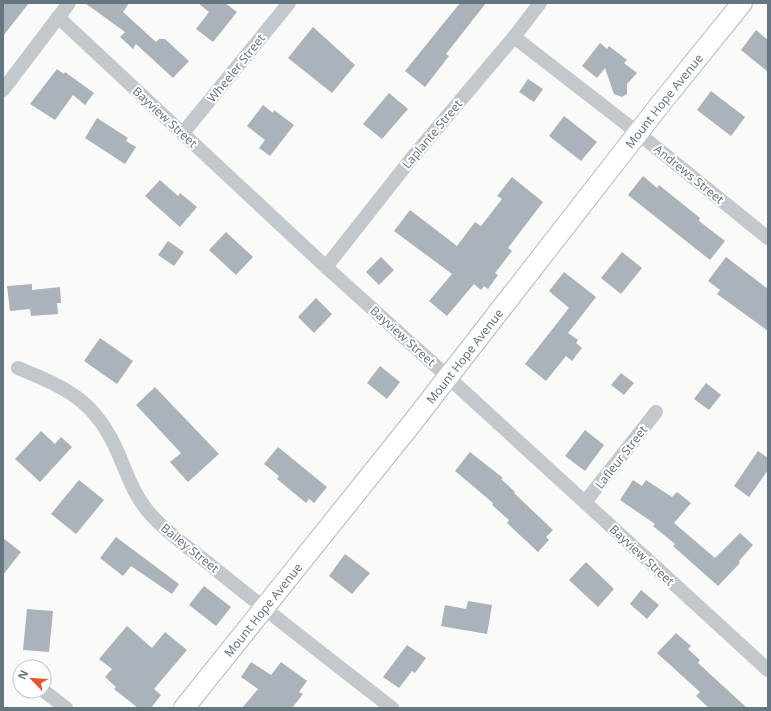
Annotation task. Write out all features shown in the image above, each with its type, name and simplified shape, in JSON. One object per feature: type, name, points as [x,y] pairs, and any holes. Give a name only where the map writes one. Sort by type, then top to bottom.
[{"type":"main road","name":"Mount Hope Avenue","points":[[184,708],[448,377],[638,133],[742,3]]},
{"type":"street","points":[[3,90],[69,3]]},
{"type":"street","name":"Wheeler Street","points":[[183,133],[288,3]]},
{"type":"street","name":"Laplante Street","points":[[326,267],[411,159],[514,37],[540,3]]},
{"type":"street","name":"Bayview Street","points":[[58,17],[326,267],[768,670]]},
{"type":"street","name":"Andrews Street","points":[[514,37],[638,133],[768,238]]},
{"type":"street","name":"Bailey Street","points":[[18,368],[58,385],[77,396],[97,415],[115,446],[134,490],[154,518],[264,608],[392,708]]},
{"type":"street","name":"Lafleur Street","points":[[585,502],[656,412]]},
{"type":"street","points":[[52,697],[66,708]]},
{"type":"building","points":[[3,3],[29,3],[3,36]]},
{"type":"building","points":[[85,3],[129,3],[123,12],[156,42],[159,39],[165,39],[189,61],[173,78],[136,44],[133,49],[120,37],[125,32]]},
{"type":"building","points":[[198,3],[225,3],[237,12],[213,42],[196,29],[209,12]]},
{"type":"building","points":[[460,3],[486,3],[446,54],[449,56],[425,87],[405,71]]},
{"type":"building","points":[[313,27],[355,65],[332,93],[288,58]]},
{"type":"building","points":[[756,30],[768,40],[768,72],[741,50]]},
{"type":"building","points":[[600,43],[607,49],[609,46],[627,60],[624,63],[637,73],[627,84],[627,94],[622,97],[614,94],[605,68],[597,78],[582,66]]},
{"type":"building","points":[[57,69],[64,74],[65,72],[94,93],[85,105],[73,95],[55,120],[30,104]]},
{"type":"building","points":[[528,79],[543,89],[534,102],[519,92]]},
{"type":"building","points":[[711,91],[745,117],[731,136],[697,110]]},
{"type":"building","points":[[389,93],[408,109],[382,139],[363,124]]},
{"type":"building","points":[[263,105],[273,113],[274,110],[294,125],[270,156],[259,148],[265,140],[247,126]]},
{"type":"building","points":[[564,116],[597,142],[581,161],[549,136]]},
{"type":"building","points":[[97,118],[128,138],[126,141],[136,147],[125,164],[85,138]]},
{"type":"building","points":[[643,176],[657,188],[659,185],[700,218],[699,221],[725,241],[710,260],[628,195]]},
{"type":"building","points":[[512,177],[543,202],[508,248],[512,251],[495,273],[498,275],[488,289],[484,286],[481,290],[474,284],[447,316],[429,301],[452,274],[394,231],[410,210],[457,246],[475,222],[481,226],[502,199],[497,196]]},
{"type":"building","points":[[160,180],[178,196],[180,193],[197,207],[180,227],[145,196]]},
{"type":"building","points":[[226,232],[253,257],[236,275],[209,250]]},
{"type":"building","points":[[168,241],[184,252],[174,266],[158,255]]},
{"type":"building","points":[[622,252],[642,268],[621,294],[601,278]]},
{"type":"building","points":[[381,257],[394,270],[379,285],[366,272]]},
{"type":"building","points":[[726,257],[768,289],[768,331],[717,294],[720,290],[708,281]]},
{"type":"building","points":[[564,272],[596,297],[568,333],[578,340],[576,343],[582,348],[572,361],[566,356],[546,381],[525,364],[569,308],[549,291]]},
{"type":"building","points":[[32,284],[32,290],[60,287],[61,303],[57,303],[58,314],[31,316],[30,309],[10,311],[7,286]]},
{"type":"building","points":[[316,298],[332,314],[314,333],[298,317]]},
{"type":"building","points":[[100,338],[133,361],[117,384],[84,361]]},
{"type":"building","points":[[380,366],[400,382],[387,399],[367,383]]},
{"type":"building","points":[[621,373],[634,383],[624,395],[611,385]]},
{"type":"building","points":[[706,383],[721,395],[709,410],[694,399]]},
{"type":"building","points":[[155,387],[219,454],[188,482],[170,462],[181,453],[136,405]]},
{"type":"building","points":[[585,430],[604,445],[585,471],[565,456]]},
{"type":"building","points":[[41,431],[55,444],[61,437],[72,447],[40,482],[15,459]]},
{"type":"building","points":[[278,447],[327,487],[314,503],[309,499],[306,503],[277,479],[279,476],[264,464]]},
{"type":"building","points":[[758,451],[768,458],[768,470],[749,497],[734,486]]},
{"type":"building","points":[[470,452],[503,478],[501,479],[515,492],[514,493],[553,530],[546,537],[549,540],[538,552],[507,523],[509,520],[492,505],[493,503],[455,471]]},
{"type":"building","points":[[79,480],[104,500],[76,534],[51,514]]},
{"type":"building","points":[[633,480],[642,486],[646,480],[672,497],[677,492],[691,503],[674,523],[715,558],[740,533],[753,545],[739,561],[740,563],[718,586],[673,546],[675,544],[653,526],[655,524],[620,500]]},
{"type":"building","points":[[116,537],[179,584],[172,594],[131,566],[123,576],[100,558]]},
{"type":"building","points":[[3,538],[21,552],[3,575]]},
{"type":"building","points":[[345,554],[370,573],[352,594],[329,576]]},
{"type":"building","points":[[586,562],[614,589],[598,607],[569,580]]},
{"type":"building","points":[[204,586],[231,607],[216,626],[189,605]]},
{"type":"building","points":[[641,590],[659,605],[647,619],[630,604]]},
{"type":"building","points":[[468,601],[492,605],[487,634],[441,626],[445,605],[466,609]]},
{"type":"building","points":[[27,609],[53,611],[49,652],[23,650]]},
{"type":"building","points":[[127,626],[152,648],[165,632],[187,650],[154,689],[161,695],[151,708],[138,708],[114,689],[116,687],[105,677],[112,669],[99,659]]},
{"type":"building","points":[[676,633],[691,646],[688,649],[700,660],[698,663],[747,708],[709,708],[696,696],[700,692],[657,653]]},
{"type":"building","points":[[407,645],[426,658],[415,673],[412,671],[399,688],[383,677]]},
{"type":"building","points":[[251,662],[271,675],[281,662],[307,681],[299,692],[303,694],[292,708],[242,708],[258,689],[241,677]]}]
